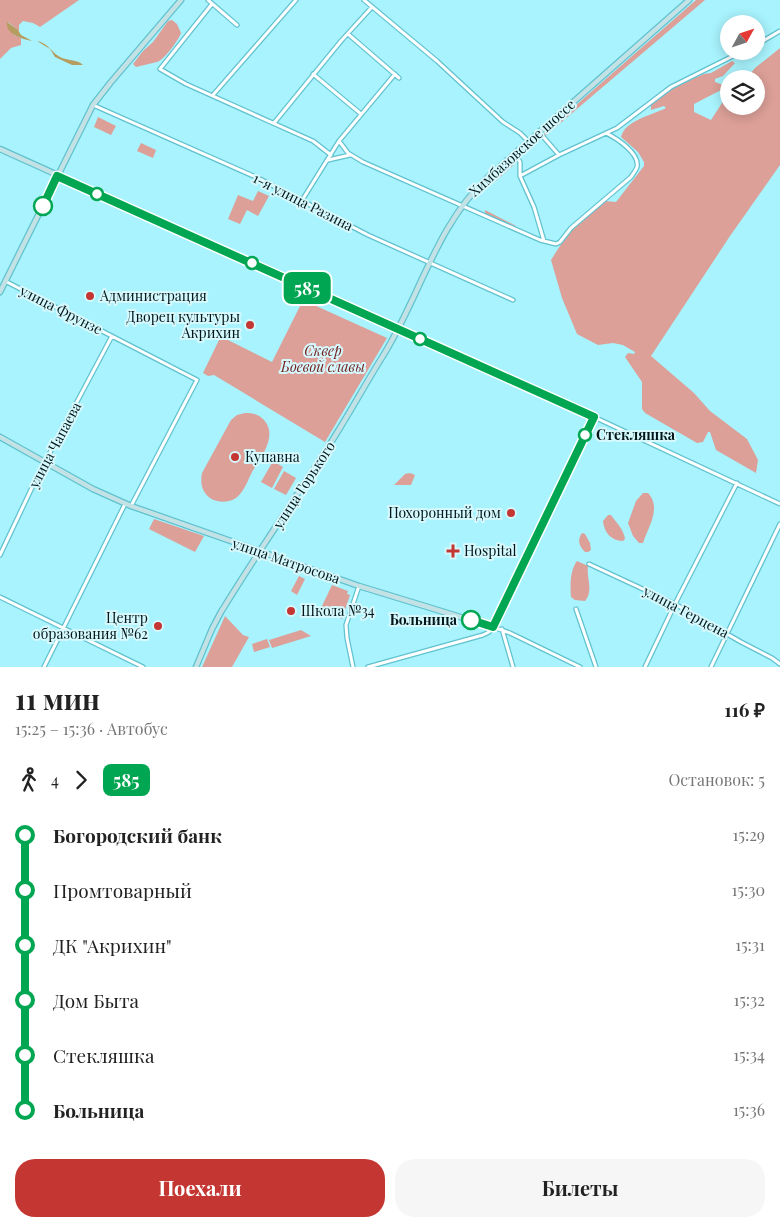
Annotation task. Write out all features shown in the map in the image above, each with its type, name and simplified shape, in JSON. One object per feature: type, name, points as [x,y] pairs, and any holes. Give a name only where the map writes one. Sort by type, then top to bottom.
[{"type":"street","points":[[0,292],[93,105],[110,82],[181,0]]},
{"type":"street","points":[[208,0],[237,25]]},
{"type":"street","points":[[213,95],[296,0]]},
{"type":"street","points":[[364,0],[437,61],[503,122],[520,133],[528,141]]},
{"type":"street","name":"Химбазовское шоссе","points":[[398,329],[430,263],[462,205],[479,185],[689,0]]},
{"type":"street","points":[[212,4],[160,69],[186,84],[313,141],[331,155]]},
{"type":"street","points":[[274,123],[313,74],[372,7]]},
{"type":"street","points":[[765,39],[780,31]]},
{"type":"street","points":[[348,34],[399,78]]},
{"type":"street","points":[[520,176],[621,125],[671,87],[725,60]]},
{"type":"street","points":[[313,74],[361,114]]},
{"type":"street","points":[[301,202],[340,141],[395,74]]},
{"type":"street","name":"1-я улица Разина","points":[[93,105],[260,179],[301,202],[513,300]]},
{"type":"street","points":[[539,132],[559,156]]},
{"type":"street","points":[[340,141],[351,155],[386,172],[545,241],[556,244],[560,242],[571,228],[631,177],[637,169],[636,158],[617,139],[606,133]]},
{"type":"street","points":[[0,149],[594,417],[780,504]]},
{"type":"street","points":[[515,153],[520,162],[520,176],[534,207],[545,241]]},
{"type":"street","points":[[328,160],[351,155]]},
{"type":"street","name":"улица Фрунзе","points":[[5,281],[197,380],[131,506]]},
{"type":"street","name":"улица Горького","points":[[196,667],[216,619],[345,421],[398,329]]},
{"type":"street","name":"улица Чапаева","points":[[0,556],[45,463],[112,336]]},
{"type":"street","points":[[368,667],[490,632],[594,417]]},
{"type":"street","name":"улица Матросова","points":[[0,437],[93,489],[125,504],[359,586],[502,629],[580,667]]},
{"type":"street","points":[[645,667],[737,483]]},
{"type":"street","points":[[44,667],[125,504]]},
{"type":"street","points":[[711,667],[780,524]]},
{"type":"street","name":"улица Герцена","points":[[590,564],[675,604],[780,664]]},
{"type":"street","points":[[353,667],[346,625],[359,586]]},
{"type":"street","points":[[0,597],[143,667]]},
{"type":"street","points":[[576,609],[596,667]]},
{"type":"street","points":[[502,629],[513,667]]},
{"type":"green space","points":[[0,0],[79,0],[40,27],[23,21],[19,25],[19,31],[8,22],[14,35],[21,38],[21,45],[11,48],[0,59]]},
{"type":"green space","points":[[696,0],[705,0],[544,137],[543,134]]},
{"type":"green space","points":[[172,20],[177,24],[181,33],[177,41],[160,61],[136,67],[133,64],[153,42],[168,21]]},
{"type":"green space","points":[[780,48],[780,165],[730,236],[651,356],[694,393],[710,411],[747,439],[758,460],[756,473],[716,450],[710,432],[708,432],[703,442],[697,443],[645,413],[642,409],[642,382],[625,357],[628,353],[634,354],[635,352],[623,345],[613,343],[598,345],[577,334],[562,298],[551,260],[570,230],[605,201],[616,202],[644,166],[644,162],[638,152],[621,137],[628,126],[634,122],[666,108],[664,106],[651,110],[651,104],[675,86],[711,73],[732,61],[735,63],[729,70],[720,70],[720,77],[715,79],[715,82],[720,84],[720,91],[694,104],[694,112],[711,120],[720,106],[720,115],[765,115],[765,70],[753,70]]},
{"type":"green space","points":[[98,117],[116,126],[111,135],[94,127]]},
{"type":"green space","points":[[141,143],[156,150],[153,158],[137,151]]},
{"type":"green space","points":[[515,160],[517,162],[490,186],[488,184],[489,182]]},
{"type":"green space","points":[[258,191],[269,196],[258,216],[247,210],[240,224],[228,219],[238,195],[253,201]]},
{"type":"green space","points":[[485,210],[516,226],[487,215]]},
{"type":"green space","name":"Сквер Боевой славы","points":[[303,300],[387,338],[325,442],[214,375],[208,376],[203,373],[219,340],[224,338],[272,362]]},
{"type":"green space","name":"Купавна","points":[[245,413],[259,416],[267,425],[269,439],[267,446],[239,495],[230,501],[216,501],[207,496],[203,490],[202,473],[231,420],[237,415]]},
{"type":"green space","points":[[273,461],[283,467],[272,488],[261,482]]},
{"type":"green space","points":[[284,471],[296,478],[286,495],[274,489]]},
{"type":"green space","points":[[405,474],[415,475],[411,485],[394,485]]},
{"type":"green space","points":[[643,493],[648,493],[652,499],[654,511],[643,543],[639,543],[633,536],[628,523],[636,501]]},
{"type":"green space","points":[[608,515],[611,515],[621,529],[625,539],[623,541],[612,538],[605,529],[603,521]]},
{"type":"green space","points":[[154,519],[204,536],[195,552],[149,529]]},
{"type":"green space","points":[[582,533],[585,534],[590,543],[591,550],[588,552],[585,552],[580,545],[579,541]]},
{"type":"green space","points":[[577,561],[588,566],[589,593],[585,601],[575,600],[571,597],[572,573]]},
{"type":"green space","points":[[299,576],[305,579],[297,595],[291,591]]},
{"type":"green space","points":[[332,585],[348,591],[347,594],[350,595],[342,619],[323,609],[322,606]]},
{"type":"green space","points":[[225,616],[243,635],[249,637],[232,667],[202,667]]},
{"type":"green space","points":[[301,630],[311,636],[272,648],[269,640]]},
{"type":"green space","points":[[267,639],[270,647],[254,652],[252,644]]},
{"type":"shaded area","points":[[7,22],[18,30],[21,35],[32,41],[11,33]]},
{"type":"shaded area","points":[[50,49],[60,57],[83,65],[72,65],[55,57]]},
{"type":"bus line","name":"585","points":[[43,206],[57,176],[594,417],[493,627],[471,620]]},
{"type":"place","name":"Администрация","points":[[90,296]]},
{"type":"place","name":"Дворец культуры Акрихин","points":[[250,325]]},
{"type":"place","name":"Стекляшка","points":[[585,435]]},
{"type":"place","name":"Купавна","points":[[235,457]]},
{"type":"place","name":"Похоронный дом","points":[[511,513]]},
{"type":"place","name":"Hospital","points":[[453,551]]},
{"type":"place","name":"Школа №34","points":[[291,611]]},
{"type":"place","name":"Больница","points":[[471,620]]},
{"type":"place","name":"Центр образования №62","points":[[158,626]]}]
